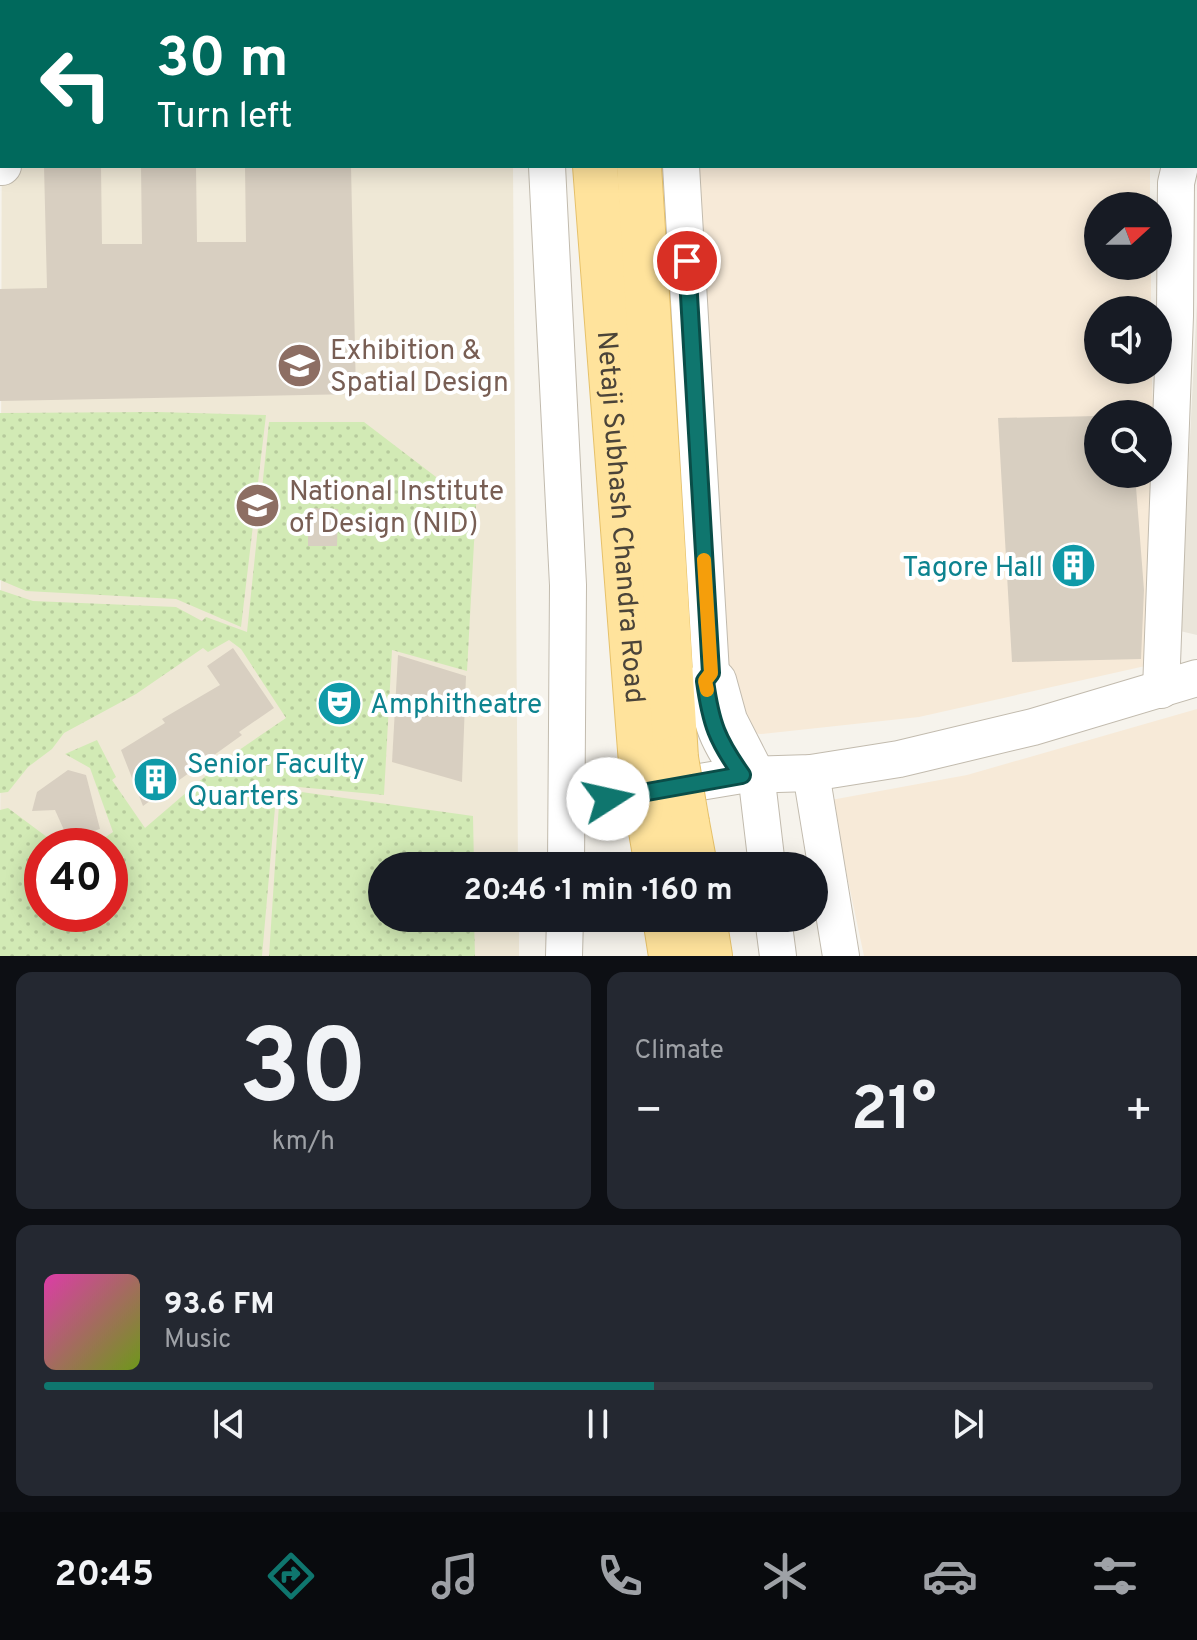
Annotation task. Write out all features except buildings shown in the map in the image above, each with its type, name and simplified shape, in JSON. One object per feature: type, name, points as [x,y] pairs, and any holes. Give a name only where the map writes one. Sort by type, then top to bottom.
[{"type":"main road","name":"Netaji Subhash Chandra Road","points":[[595,168],[665,840]]},
{"type":"main road","name":"Netaji Subhash Chandra Road","points":[[639,168],[659,761]]},
{"type":"main road","points":[[667,932],[671,956]]},
{"type":"main road","points":[[706,932],[710,956]]},
{"type":"street","points":[[547,168],[568,585],[566,852]]},
{"type":"street","points":[[681,168],[711,673],[718,680],[749,774],[764,852]]},
{"type":"street","points":[[1161,690],[1175,316],[1176,183],[1180,168]]},
{"type":"street","points":[[568,804],[749,774],[811,773],[899,759],[1018,731],[1197,678]]},
{"type":"street","points":[[811,773],[841,956]]},
{"type":"street","points":[[564,956],[565,932]]},
{"type":"street","points":[[775,932],[778,956]]},
{"type":"shaded area","name":"National Institute of Design (NID)","points":[[2,168],[513,168],[518,852],[368,852],[368,932],[519,932],[519,956],[0,956]]},
{"type":"shaded area","points":[[659,168],[1150,168],[1150,192],[1084,192],[1084,280],[1151,280],[1151,296],[1084,296],[1084,384],[1152,384],[1153,400],[1084,400],[1084,488],[1153,488],[1154,664],[919,717],[761,734],[705,728]]},
{"type":"shaded area","points":[[1197,302],[1197,635],[1180,631]]},
{"type":"shaded area","points":[[1197,709],[1197,956],[864,956],[831,800],[967,775]]},
{"type":"green space","points":[[0,413],[266,415],[241,627],[176,599],[26,591],[0,580]]},
{"type":"green space","points":[[269,422],[364,422],[440,480],[477,488],[467,671],[392,650],[384,795],[277,785],[262,956],[0,956],[0,810],[8,808],[35,828],[24,828],[24,932],[128,932],[128,828],[112,828],[90,768],[65,754],[97,740],[116,777],[112,780],[145,828],[223,761],[286,718],[241,649],[229,640],[208,652],[203,648],[136,694],[64,733],[52,749],[28,767],[8,792],[0,793],[0,590],[33,601],[176,607],[202,621],[206,617],[247,632]]},
{"type":"green space","points":[[280,789],[473,816],[474,852],[368,852],[368,932],[474,932],[475,956],[269,956]]},
{"type":"slow traffic","points":[[704,560],[711,673],[705,681],[707,690]]},
{"type":"place","name":"Exhibition & Spatial Design","points":[[299,365]]},
{"type":"place","name":"National Institute of Design (NID)","points":[[258,506]]},
{"type":"place","name":"Tagore Hall","points":[[1074,566]]},
{"type":"place","name":"Amphitheatre","points":[[339,703]]},
{"type":"place","name":"Senior Faculty Quarters","points":[[156,779]]},
{"type":"route","points":[[608,799],[742,775],[723,749],[716,733],[705,681],[711,673],[687,261]]}]
